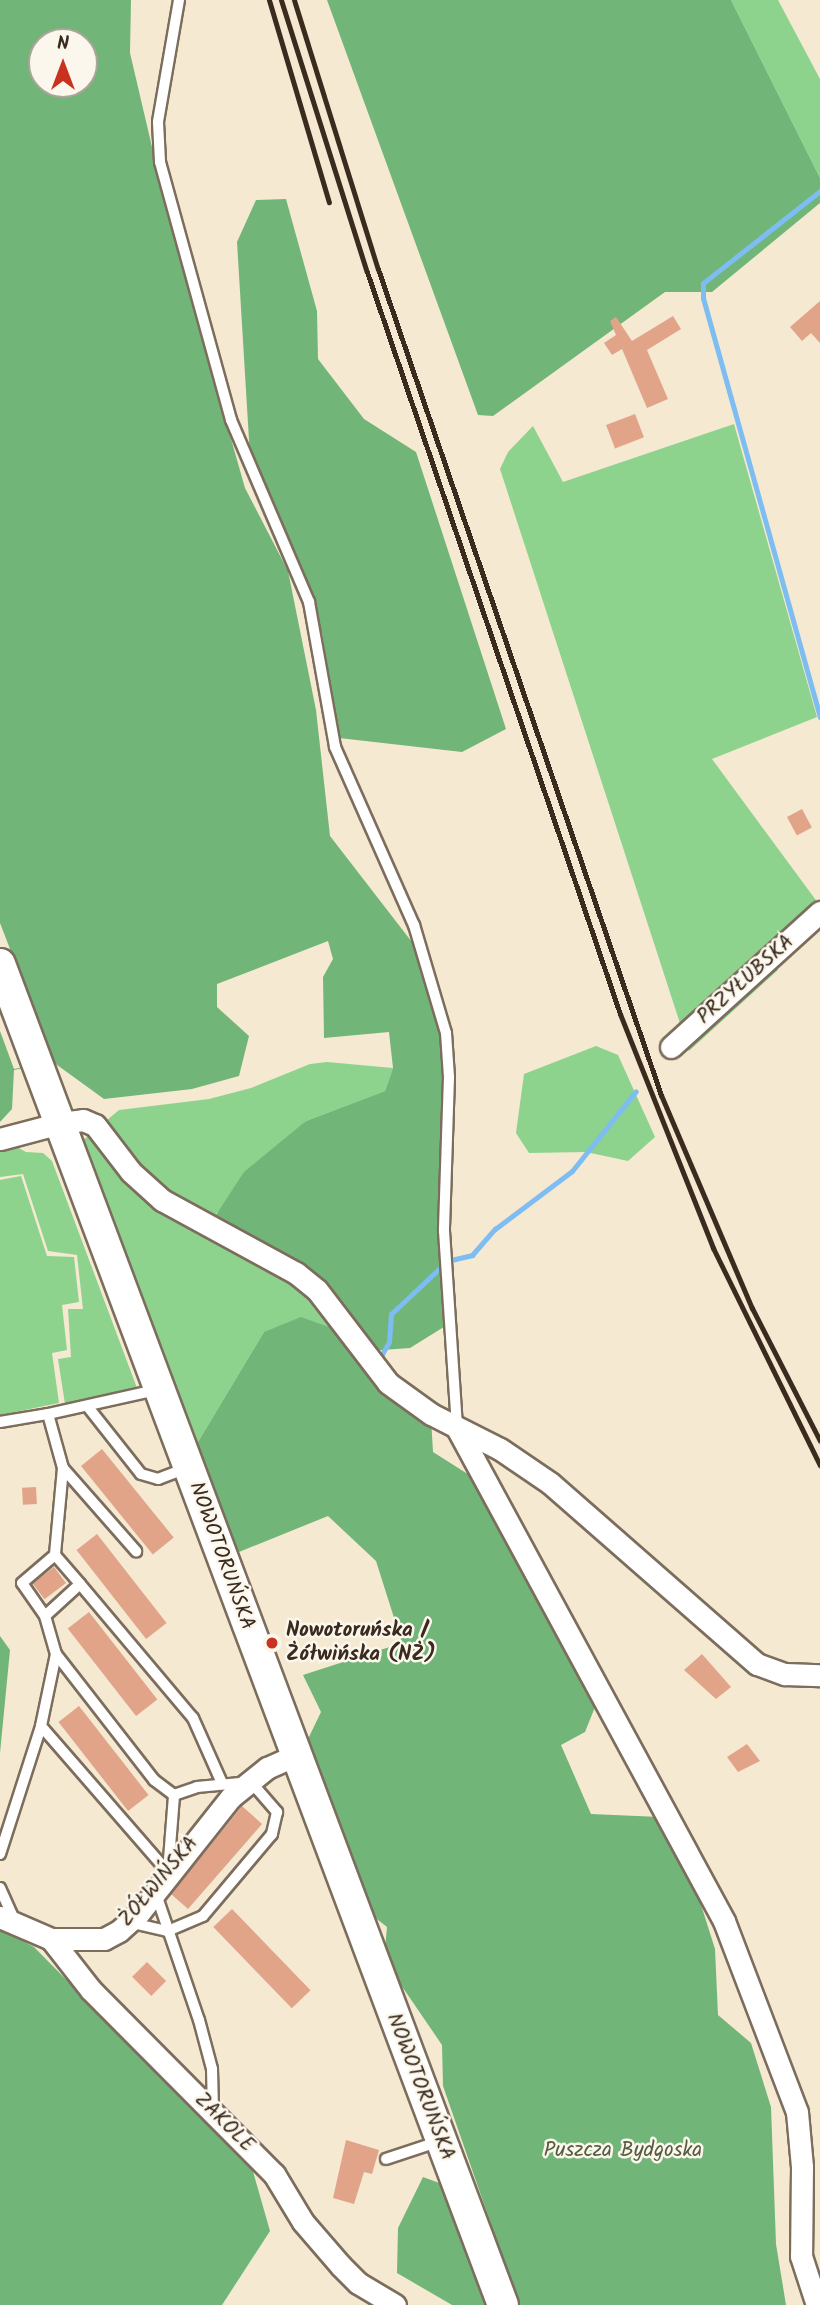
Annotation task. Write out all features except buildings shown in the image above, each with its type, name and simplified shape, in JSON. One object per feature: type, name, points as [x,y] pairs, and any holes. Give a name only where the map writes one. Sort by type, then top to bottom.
[{"type":"main road","name":"NOWOTORUŃSKA","points":[[0,964],[503,2305]]},
{"type":"street","name":"PRZYŁUBSKA","points":[[671,1048],[820,912]]},
{"type":"street","points":[[0,1139],[60,1123],[83,1120],[94,1125],[131,1172],[162,1200],[296,1273],[317,1290],[388,1383],[457,1428],[508,1454],[550,1483],[757,1664],[785,1674],[820,1675]]},
{"type":"street","points":[[457,1428],[724,1921],[797,2112],[802,2167],[801,2256],[817,2305]]},
{"type":"street","name":"ŻÓŁWIŃSKA","points":[[8,1920],[51,1939],[104,1939],[128,1922],[231,1797],[296,1755]]},
{"type":"street","name":"ZAKOLE","points":[[51,1939],[91,1990],[274,2174],[303,2222],[341,2266],[358,2283],[395,2305]]},
{"type":"lane","points":[[179,0],[158,122],[160,162],[231,420],[309,601],[335,747],[414,925],[446,1033],[449,1077],[444,1231],[457,1428]]},
{"type":"lane","points":[[0,1422],[88,1407],[159,1390]]},
{"type":"lane","points":[[88,1407],[141,1474],[158,1479],[188,1468]]},
{"type":"lane","points":[[48,1414],[63,1468],[55,1555],[22,1583],[45,1615],[56,1654],[154,1780],[174,1795]]},
{"type":"lane","points":[[63,1468],[136,1551]]},
{"type":"lane","points":[[55,1555],[193,1718],[222,1783]]},
{"type":"lane","points":[[45,1615],[80,1584]]},
{"type":"lane","points":[[0,1854],[41,1726],[56,1654]]},
{"type":"lane","points":[[41,1726],[161,1880]]},
{"type":"lane","points":[[128,1922],[167,1931],[203,1916],[272,1834],[277,1812],[251,1782],[222,1783],[174,1795]]},
{"type":"lane","points":[[174,1795],[161,1880],[167,1931],[208,2057],[214,2112]]},
{"type":"lane","points":[[0,1888],[8,1920]]},
{"type":"lane","points":[[386,2159],[440,2141]]},
{"type":"green space","points":[[0,0],[131,0],[130,53],[171,228],[245,488],[288,571],[316,710],[330,836],[415,946],[444,1036],[447,1325],[410,1348],[368,1351],[300,1264],[216,1215],[244,1172],[306,1121],[385,1091],[393,1068],[389,1032],[324,1038],[323,977],[333,959],[328,941],[217,984],[217,1007],[249,1036],[239,1076],[192,1089],[104,1099],[53,1062],[14,1070],[12,1109],[0,1122],[0,1031],[14,1069],[53,1061],[0,923]]},
{"type":"green space","points":[[327,0],[731,0],[820,178],[820,203],[712,292],[665,292],[493,416],[478,415]]},
{"type":"green space","points":[[731,0],[778,0],[820,79],[820,178]]},
{"type":"green space","points":[[286,199],[317,311],[318,359],[364,419],[416,452],[506,729],[462,752],[339,738],[322,633],[251,473],[237,242],[256,200]]},
{"type":"green space","points":[[734,424],[817,717],[712,759],[818,903],[769,949],[778,970],[689,1051],[500,469],[508,452],[533,426],[563,482]]},
{"type":"green space","points":[[596,1046],[618,1055],[655,1137],[628,1161],[586,1152],[529,1153],[516,1133],[524,1074]]},
{"type":"green space","points":[[327,1062],[393,1068],[385,1091],[306,1121],[216,1214],[242,1242],[296,1273],[340,1331],[264,1332],[195,1447],[82,1141],[119,1110],[209,1099],[251,1088],[310,1064]]},
{"type":"green space","points":[[15,1146],[26,1152],[43,1153],[52,1161],[137,1388],[129,1393],[65,1404],[58,1359],[71,1357],[68,1309],[83,1309],[77,1255],[48,1251],[23,1174],[0,1177],[0,1149]]},
{"type":"green space","points":[[21,1176],[47,1256],[74,1257],[79,1302],[62,1305],[67,1350],[52,1353],[59,1403],[0,1415],[0,1180]]},
{"type":"green space","name":"Puszcza Bydgoska","points":[[301,1317],[340,1331],[361,1367],[431,1418],[433,1452],[474,1478],[597,1702],[585,1732],[561,1745],[591,1814],[660,1817],[697,1892],[715,1949],[718,2015],[751,2043],[771,2107],[776,2244],[786,2305],[519,2305],[443,2086],[442,2045],[384,1960],[387,1927],[373,1916],[308,1739],[321,1712],[303,1675],[402,1643],[376,1561],[328,1516],[239,1552],[195,1447],[264,1332]]},
{"type":"green space","points":[[0,1636],[10,1650],[0,1753]]},
{"type":"green space","points":[[0,1929],[34,1947],[252,2168],[270,2231],[222,2305],[0,2305]]},
{"type":"green space","points":[[423,2177],[442,2184],[486,2305],[452,2305],[397,2273],[398,2228]]},
{"type":"waterway","points":[[820,191],[703,283],[703,298],[820,717]]},
{"type":"waterway","points":[[451,1260],[472,1255],[495,1229],[572,1171],[636,1091]]},
{"type":"waterway","points":[[373,1356],[382,1354],[389,1342],[391,1314],[443,1265]]},
{"type":"railway","points":[[269,0],[329,202]]},
{"type":"railway","points":[[281,0],[367,272],[620,1014],[713,1248],[820,1465]]},
{"type":"railway","points":[[294,0],[378,269],[661,1095],[752,1308],[820,1441]]},
{"type":"place","name":"Nowotoruńska / Żółwińska (NŻ)","points":[[272,1643]]}]
